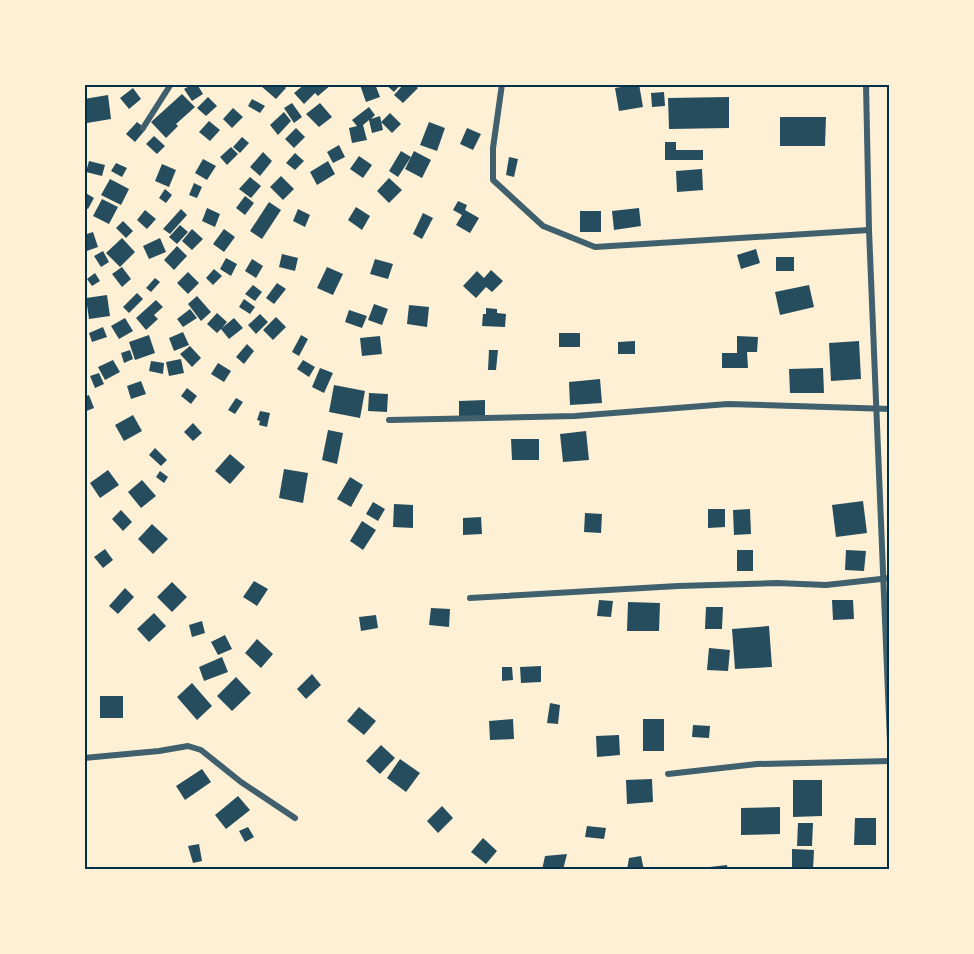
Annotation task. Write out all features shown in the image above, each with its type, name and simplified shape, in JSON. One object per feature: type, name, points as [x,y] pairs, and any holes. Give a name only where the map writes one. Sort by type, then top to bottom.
[{"type":"street","points":[[143,128],[171,84]]},
{"type":"street","points":[[502,84],[493,148],[493,180],[543,226],[584,243],[595,247],[869,230]]},
{"type":"street","points":[[867,84],[869,230],[886,578],[890,742]]},
{"type":"street","points":[[389,420],[575,416],[728,404],[890,409]]},
{"type":"street","points":[[470,598],[678,586],[826,585],[886,578]]},
{"type":"street","points":[[84,758],[188,746],[201,750],[241,782],[295,818]]},
{"type":"street","points":[[668,774],[757,764],[890,761]]},
{"type":"building","points":[[197,84],[203,94],[192,101],[184,89]]},
{"type":"building","points":[[263,84],[283,84],[286,88],[276,99],[261,86]]},
{"type":"building","points":[[305,84],[310,86],[332,84],[318,96],[315,93],[304,104],[294,93]]},
{"type":"building","points":[[375,84],[380,97],[366,102],[360,85]]},
{"type":"building","points":[[385,84],[401,84],[394,92]]},
{"type":"building","points":[[404,84],[413,84],[418,88],[403,103],[394,95]]},
{"type":"building","points":[[639,84],[643,107],[619,111],[615,88]]},
{"type":"building","points":[[133,88],[141,99],[129,109],[120,98]]},
{"type":"building","points":[[664,92],[665,106],[652,107],[651,93]]},
{"type":"building","points":[[182,94],[195,107],[176,124],[178,126],[166,138],[151,122]]},
{"type":"building","points":[[108,95],[111,119],[87,123],[84,99]]},
{"type":"building","points":[[208,97],[217,106],[206,116],[197,108]]},
{"type":"building","points":[[729,97],[729,128],[669,129],[668,98]]},
{"type":"building","points":[[252,99],[265,106],[260,113],[248,106]]},
{"type":"building","points":[[292,103],[302,117],[294,123],[284,108]]},
{"type":"building","points":[[320,103],[332,117],[319,127],[306,114]]},
{"type":"building","points":[[369,107],[375,115],[371,119],[380,116],[383,130],[372,133],[369,120],[363,125],[367,140],[352,143],[349,128],[357,126],[352,120]]},
{"type":"building","points":[[233,108],[243,117],[232,128],[223,119]]},
{"type":"building","points":[[284,112],[291,121],[278,135],[270,125]]},
{"type":"building","points":[[390,113],[401,124],[392,133],[381,122]]},
{"type":"building","points":[[780,117],[826,117],[825,146],[780,146]]},
{"type":"building","points":[[209,121],[220,130],[210,141],[199,132]]},
{"type":"building","points":[[137,122],[146,129],[135,142],[126,134]]},
{"type":"building","points":[[429,122],[445,128],[437,151],[420,145]]},
{"type":"building","points":[[296,128],[305,137],[294,148],[285,139]]},
{"type":"building","points":[[467,128],[481,134],[473,150],[460,144]]},
{"type":"building","points":[[154,136],[165,146],[157,154],[146,144]]},
{"type":"building","points":[[242,137],[249,143],[240,153],[233,147]]},
{"type":"building","points":[[665,142],[676,142],[676,150],[703,150],[703,160],[665,160]]},
{"type":"building","points":[[339,145],[345,157],[333,163],[327,152]]},
{"type":"building","points":[[231,147],[238,154],[227,165],[220,157]]},
{"type":"building","points":[[401,151],[411,157],[398,177],[389,171]]},
{"type":"building","points":[[414,151],[431,160],[422,178],[405,169]]},
{"type":"building","points":[[263,152],[272,161],[260,176],[250,167]]},
{"type":"building","points":[[295,153],[304,161],[295,170],[286,163]]},
{"type":"building","points":[[359,156],[372,165],[363,178],[350,169]]},
{"type":"building","points":[[509,157],[518,159],[514,177],[506,175]]},
{"type":"building","points":[[203,159],[216,166],[207,180],[195,173]]},
{"type":"building","points":[[89,161],[105,165],[102,176],[86,172]]},
{"type":"building","points":[[328,161],[335,174],[317,185],[310,172]]},
{"type":"building","points":[[116,163],[127,168],[122,177],[111,171]]},
{"type":"building","points":[[162,164],[176,170],[169,187],[155,181]]},
{"type":"building","points":[[702,169],[703,190],[677,192],[676,171]]},
{"type":"building","points":[[281,176],[294,189],[283,200],[270,187]]},
{"type":"building","points":[[250,177],[261,186],[251,198],[239,189]]},
{"type":"building","points":[[389,178],[402,190],[389,203],[377,191]]},
{"type":"building","points":[[110,179],[129,189],[121,205],[101,195]]},
{"type":"building","points":[[194,183],[202,187],[197,198],[189,195]]},
{"type":"building","points":[[165,189],[172,195],[166,203],[159,198]]},
{"type":"building","points":[[84,192],[94,198],[88,209],[84,207]]},
{"type":"building","points":[[245,196],[254,203],[245,215],[236,208]]},
{"type":"building","points":[[102,199],[118,207],[109,224],[93,216]]},
{"type":"building","points":[[458,201],[467,205],[465,210],[479,218],[470,233],[456,225],[462,215],[453,210]]},
{"type":"building","points":[[269,202],[281,210],[262,239],[250,231]]},
{"type":"building","points":[[356,207],[370,216],[362,230],[348,220]]},
{"type":"building","points":[[207,208],[220,214],[215,227],[202,221]]},
{"type":"building","points":[[639,208],[641,226],[614,230],[612,211]]},
{"type":"building","points":[[181,209],[187,215],[170,234],[163,229]]},
{"type":"building","points":[[298,209],[310,215],[305,227],[293,221]]},
{"type":"building","points":[[145,210],[156,219],[147,229],[137,220]]},
{"type":"building","points":[[580,211],[601,211],[601,232],[580,232]]},
{"type":"building","points":[[423,213],[433,218],[422,239],[413,234]]},
{"type":"building","points":[[123,221],[133,231],[126,238],[116,228]]},
{"type":"building","points":[[180,225],[188,232],[177,244],[169,237]]},
{"type":"building","points":[[192,229],[203,239],[192,250],[182,241]]},
{"type":"building","points":[[224,229],[235,237],[224,252],[213,244]]},
{"type":"building","points":[[93,232],[98,247],[84,252],[84,235]]},
{"type":"building","points":[[122,238],[135,252],[120,267],[106,253]]},
{"type":"building","points":[[160,238],[166,252],[149,259],[143,246]]},
{"type":"building","points":[[177,246],[187,256],[174,270],[164,260]]},
{"type":"building","points":[[756,249],[760,263],[741,269],[737,255]]},
{"type":"building","points":[[103,251],[109,262],[101,267],[94,256]]},
{"type":"building","points":[[282,254],[298,258],[295,271],[279,267]]},
{"type":"building","points":[[776,257],[794,257],[794,271],[776,271]]},
{"type":"building","points":[[226,258],[237,264],[231,276],[220,269]]},
{"type":"building","points":[[252,259],[263,266],[256,278],[245,271]]},
{"type":"building","points":[[375,259],[393,264],[388,279],[370,274]]},
{"type":"building","points":[[122,267],[131,279],[122,287],[112,274]]},
{"type":"building","points":[[327,267],[343,274],[333,295],[317,288]]},
{"type":"building","points":[[214,269],[222,276],[213,285],[206,278]]},
{"type":"building","points":[[491,270],[503,281],[492,292],[486,287],[476,298],[463,286],[477,271],[484,278]]},
{"type":"building","points":[[188,272],[199,283],[188,294],[177,283]]},
{"type":"building","points":[[95,273],[100,281],[92,286],[87,279]]},
{"type":"building","points":[[155,278],[160,282],[151,292],[146,288]]},
{"type":"building","points":[[277,283],[286,289],[274,304],[266,298]]},
{"type":"building","points":[[253,285],[262,292],[255,301],[245,294]]},
{"type":"building","points":[[809,285],[814,307],[780,315],[775,292]]},
{"type":"building","points":[[137,293],[143,299],[129,313],[123,307]]},
{"type":"building","points":[[107,295],[110,316],[89,319],[86,298]]},
{"type":"building","points":[[197,296],[211,312],[201,321],[188,304]]},
{"type":"building","points":[[244,299],[255,307],[250,314],[239,307]]},
{"type":"building","points":[[156,300],[163,307],[154,315],[158,319],[146,330],[136,318]]},
{"type":"building","points":[[374,304],[388,309],[382,325],[368,320]]},
{"type":"building","points":[[409,305],[429,307],[427,327],[407,324]]},
{"type":"building","points":[[486,308],[497,309],[497,313],[506,314],[505,327],[482,326]]},
{"type":"building","points":[[190,309],[197,318],[183,327],[177,319]]},
{"type":"building","points":[[349,310],[367,316],[362,328],[345,322]]},
{"type":"building","points":[[217,313],[227,322],[222,328],[234,318],[243,328],[229,339],[221,329],[217,333],[207,324]]},
{"type":"building","points":[[260,314],[268,322],[256,334],[248,325]]},
{"type":"building","points":[[276,317],[286,327],[273,340],[263,330]]},
{"type":"building","points":[[125,318],[133,331],[119,339],[111,326]]},
{"type":"building","points":[[103,327],[107,337],[92,342],[89,333]]},
{"type":"building","points":[[183,332],[189,345],[174,351],[169,338]]},
{"type":"building","points":[[559,333],[580,333],[580,347],[559,347]]},
{"type":"building","points":[[149,335],[155,353],[135,360],[129,342]]},
{"type":"building","points":[[301,335],[308,339],[299,356],[292,352]]},
{"type":"building","points":[[380,336],[382,354],[362,356],[360,338]]},
{"type":"building","points":[[737,336],[758,337],[757,352],[747,352],[748,368],[722,368],[722,353],[737,353]]},
{"type":"building","points":[[635,341],[635,354],[618,354],[618,342]]},
{"type":"building","points":[[859,341],[861,379],[831,381],[829,343]]},
{"type":"building","points":[[247,344],[254,351],[244,364],[236,357]]},
{"type":"building","points":[[190,346],[201,358],[192,367],[180,354]]},
{"type":"building","points":[[130,350],[133,359],[124,363],[121,353]]},
{"type":"building","points":[[489,350],[498,350],[496,370],[488,370]]},
{"type":"building","points":[[181,359],[184,373],[169,376],[166,362]]},
{"type":"building","points":[[113,360],[120,372],[105,380],[98,367]]},
{"type":"building","points":[[303,360],[315,367],[309,377],[297,369]]},
{"type":"building","points":[[151,361],[164,363],[163,374],[149,371]]},
{"type":"building","points":[[218,363],[231,371],[224,382],[211,374]]},
{"type":"building","points":[[320,368],[333,373],[324,393],[312,387]]},
{"type":"building","points":[[823,368],[824,393],[790,393],[789,369]]},
{"type":"building","points":[[99,373],[104,384],[95,388],[90,376]]},
{"type":"building","points":[[600,379],[602,403],[570,405],[569,382]]},
{"type":"building","points":[[141,381],[146,394],[131,399],[127,386]]},
{"type":"building","points":[[334,385],[365,391],[360,418],[329,412]]},
{"type":"building","points":[[187,388],[197,396],[191,404],[181,396]]},
{"type":"building","points":[[369,393],[388,394],[387,412],[368,411]]},
{"type":"building","points":[[89,395],[94,408],[84,412],[84,397]]},
{"type":"building","points":[[236,398],[243,402],[235,414],[228,410]]},
{"type":"building","points":[[485,400],[485,416],[459,416],[459,401]]},
{"type":"building","points":[[260,411],[270,413],[267,427],[259,425],[260,421],[257,420]]},
{"type":"building","points":[[133,415],[142,431],[124,441],[115,425]]},
{"type":"building","points":[[193,423],[202,433],[193,441],[184,432]]},
{"type":"building","points":[[328,430],[343,433],[337,464],[322,460]]},
{"type":"building","points":[[586,431],[589,460],[563,462],[560,434]]},
{"type":"building","points":[[511,439],[539,439],[539,460],[512,460]]},
{"type":"building","points":[[155,448],[167,460],[161,466],[149,455]]},
{"type":"building","points":[[230,454],[245,467],[230,484],[215,471]]},
{"type":"building","points":[[284,469],[308,473],[303,503],[279,498]]},
{"type":"building","points":[[108,470],[119,485],[100,498],[90,483]]},
{"type":"building","points":[[160,471],[168,477],[164,483],[156,477]]},
{"type":"building","points":[[350,477],[363,485],[351,507],[337,499]]},
{"type":"building","points":[[142,480],[156,496],[141,508],[128,492]]},
{"type":"building","points":[[863,501],[867,533],[836,537],[832,505]]},
{"type":"building","points":[[373,502],[385,509],[378,521],[366,514]]},
{"type":"building","points":[[394,504],[413,505],[413,528],[393,527]]},
{"type":"building","points":[[708,509],[725,509],[725,527],[708,528]]},
{"type":"building","points":[[750,509],[751,534],[734,535],[733,510]]},
{"type":"building","points":[[121,510],[132,522],[123,531],[112,519]]},
{"type":"building","points":[[585,513],[602,514],[601,533],[584,532]]},
{"type":"building","points":[[481,517],[482,534],[463,535],[463,518]]},
{"type":"building","points":[[362,521],[376,530],[363,550],[350,541]]},
{"type":"building","points":[[152,524],[168,539],[153,554],[138,539]]},
{"type":"building","points":[[105,549],[113,560],[103,568],[94,557]]},
{"type":"building","points":[[737,550],[753,550],[753,571],[737,571]]},
{"type":"building","points":[[846,550],[866,551],[864,571],[845,570]]},
{"type":"building","points":[[254,581],[268,589],[257,606],[243,597]]},
{"type":"building","points":[[172,582],[187,597],[172,612],[157,597]]},
{"type":"building","points":[[125,588],[134,597],[118,614],[109,606]]},
{"type":"building","points":[[599,600],[613,601],[611,617],[597,616]]},
{"type":"building","points":[[832,600],[853,600],[854,619],[833,620]]},
{"type":"building","points":[[628,602],[660,603],[659,631],[627,631]]},
{"type":"building","points":[[706,607],[723,607],[722,629],[705,629]]},
{"type":"building","points":[[431,608],[450,609],[449,627],[429,625]]},
{"type":"building","points":[[154,613],[166,626],[149,642],[137,629]]},
{"type":"building","points":[[376,615],[378,628],[361,631],[359,617]]},
{"type":"building","points":[[202,621],[205,633],[192,637],[189,625]]},
{"type":"building","points":[[769,626],[772,667],[735,669],[732,629]]},
{"type":"building","points":[[225,635],[232,649],[218,655],[211,642]]},
{"type":"building","points":[[257,639],[273,654],[261,668],[245,653]]},
{"type":"building","points":[[709,648],[730,650],[728,671],[707,670]]},
{"type":"building","points":[[222,657],[228,672],[204,681],[199,667]]},
{"type":"building","points":[[541,666],[541,682],[521,683],[520,667]]},
{"type":"building","points":[[502,667],[512,667],[513,680],[502,681]]},
{"type":"building","points":[[312,674],[321,685],[306,699],[297,689]]},
{"type":"building","points":[[236,677],[251,693],[232,711],[217,696]]},
{"type":"building","points":[[192,683],[212,706],[197,720],[177,697]]},
{"type":"building","points":[[100,696],[123,696],[123,718],[100,718]]},
{"type":"building","points":[[550,703],[560,705],[558,724],[547,723]]},
{"type":"building","points":[[359,707],[376,721],[364,735],[347,721]]},
{"type":"building","points":[[513,719],[514,739],[490,740],[489,721]]},
{"type":"building","points":[[643,719],[664,719],[664,751],[643,751]]},
{"type":"building","points":[[693,725],[710,726],[709,738],[692,737]]},
{"type":"building","points":[[619,735],[620,755],[597,757],[596,736]]},
{"type":"building","points":[[381,745],[395,758],[380,774],[366,761]]},
{"type":"building","points":[[400,759],[420,773],[406,792],[387,778]]},
{"type":"building","points":[[202,769],[211,782],[185,800],[176,786]]},
{"type":"building","points":[[652,779],[653,802],[627,804],[626,780]]},
{"type":"building","points":[[793,780],[822,780],[822,816],[793,817]]},
{"type":"building","points":[[238,796],[250,810],[226,829],[215,815]]},
{"type":"building","points":[[442,806],[453,818],[438,833],[427,821]]},
{"type":"building","points":[[780,807],[780,834],[741,835],[741,808]]},
{"type":"building","points":[[855,818],[876,818],[876,845],[854,845]]},
{"type":"building","points":[[798,823],[813,823],[812,846],[797,846]]},
{"type":"building","points":[[587,826],[606,828],[604,839],[585,837]]},
{"type":"building","points":[[248,827],[254,837],[245,842],[239,831]]},
{"type":"building","points":[[483,838],[497,851],[486,864],[471,852]]},
{"type":"building","points":[[199,844],[202,861],[193,863],[188,846]]},
{"type":"building","points":[[792,849],[814,850],[813,870],[792,869]]},
{"type":"building","points":[[567,854],[563,870],[542,870],[545,856]]},
{"type":"building","points":[[641,856],[644,870],[627,870],[629,858]]},
{"type":"building","points":[[727,865],[728,870],[701,870],[701,868]]}]
